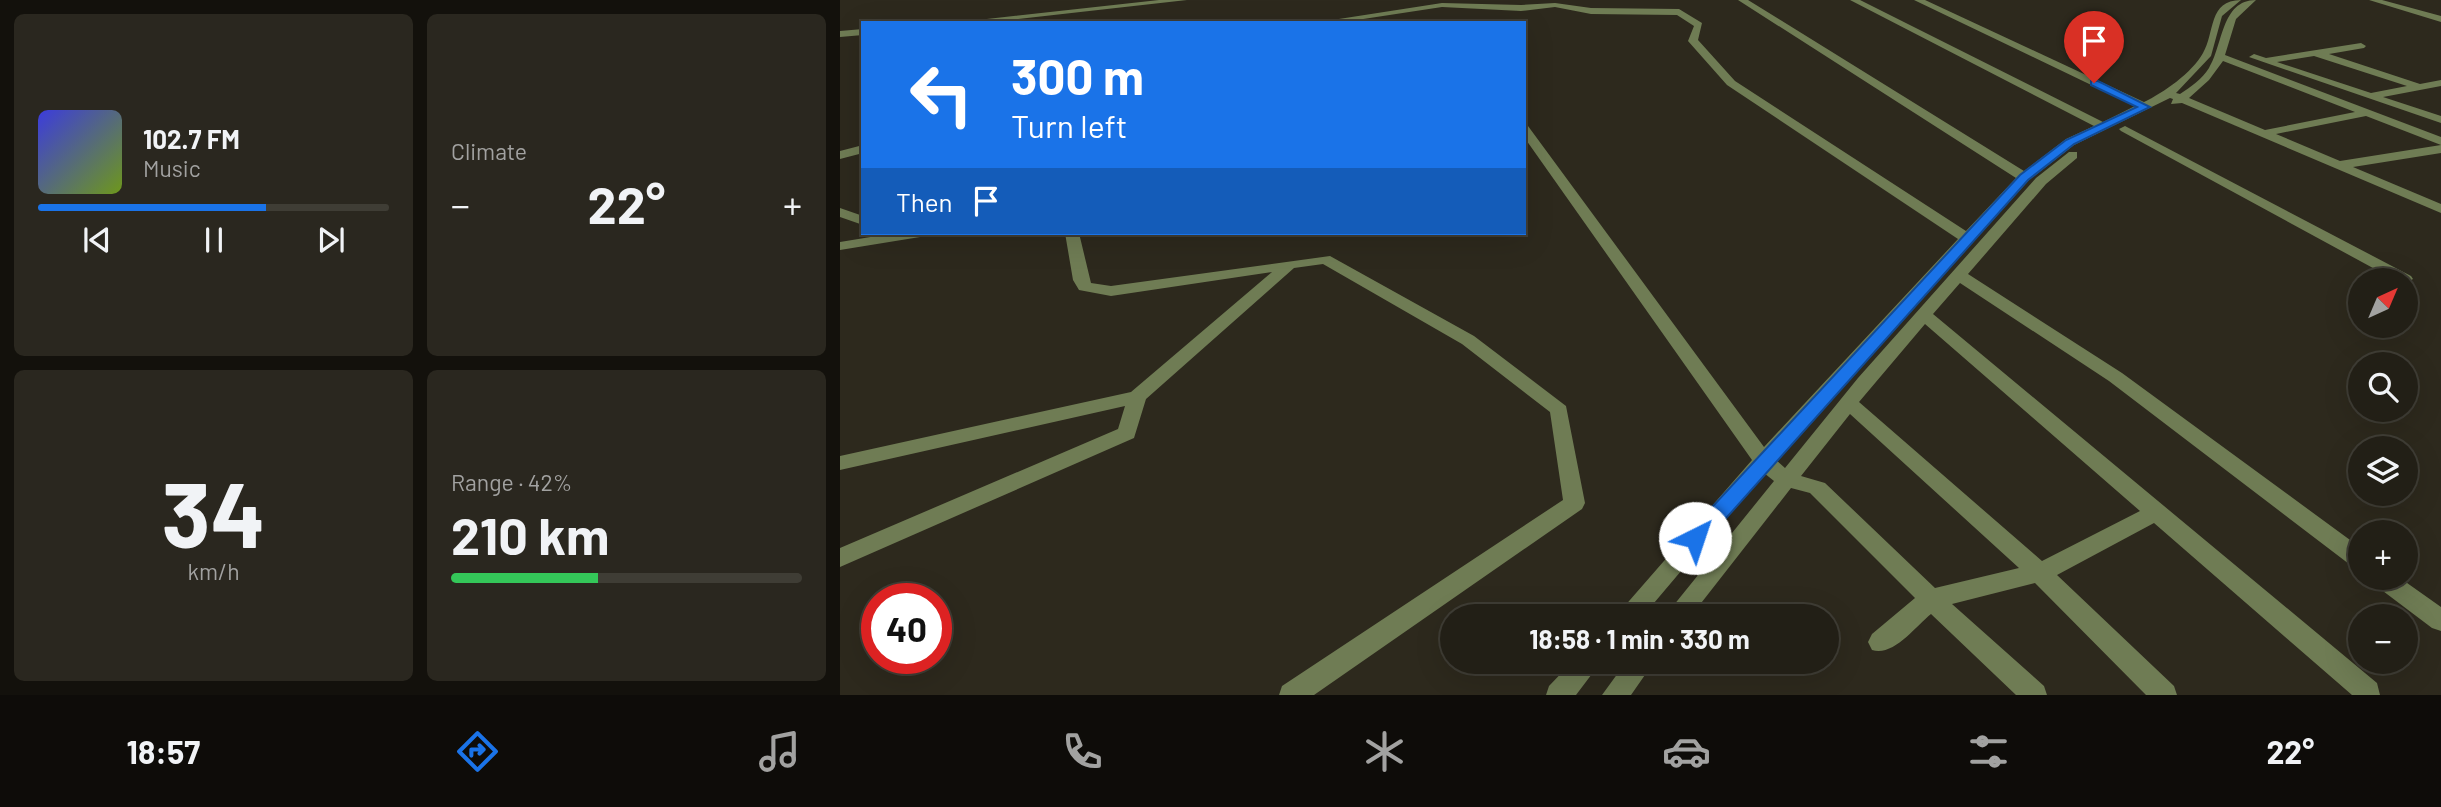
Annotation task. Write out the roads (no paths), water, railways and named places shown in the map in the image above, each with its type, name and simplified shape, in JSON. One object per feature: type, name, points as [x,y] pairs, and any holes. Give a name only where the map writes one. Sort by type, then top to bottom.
[{"type":"street","points":[[975,21],[1183,0]]},
{"type":"street","points":[[1742,0],[2024,177]]},
{"type":"street","points":[[1854,0],[2105,127]]},
{"type":"street","points":[[1918,0],[2145,107]]},
{"type":"street","points":[[1638,604],[1763,461],[2024,177],[2070,142],[2175,96],[2208,54],[2218,15],[2237,0]]},
{"type":"street","points":[[1686,604],[1848,402],[1961,277],[2016,210],[2060,164],[2080,150],[2125,129],[2201,82],[2220,51],[2230,19],[2252,0]]},
{"type":"street","points":[[2373,0],[2441,19]]},
{"type":"street","points":[[1332,21],[1442,6],[1521,8],[1560,5],[1591,11],[1686,14],[1699,25],[1693,41],[1731,83],[1966,239]]},
{"type":"street","points":[[840,34],[861,32]]},
{"type":"street","points":[[2264,60],[2361,46]]},
{"type":"street","points":[[2220,51],[2264,60],[2441,120]]},
{"type":"street","points":[[2220,51],[2366,113],[2441,141]]},
{"type":"street","points":[[2315,53],[2420,87]]},
{"type":"street","points":[[2371,96],[2441,83]]},
{"type":"street","points":[[2175,96],[2441,209]]},
{"type":"street","points":[[2265,134],[2366,113]]},
{"type":"street","points":[[2125,129],[2384,268]]},
{"type":"street","points":[[1527,136],[1763,461],[1785,479],[1817,488],[2034,695]]},
{"type":"street","points":[[2339,165],[2441,149]]},
{"type":"street","points":[[840,155],[861,150]]},
{"type":"street","points":[[840,212],[861,221]]},
{"type":"street","points":[[840,226],[861,222]]},
{"type":"street","points":[[840,246],[908,235]]},
{"type":"street","points":[[1072,235],[1081,280],[1085,287],[1096,290],[1111,291],[1325,259],[1468,340],[1559,410],[1574,503],[1292,695]]},
{"type":"street","points":[[840,463],[1137,397],[1290,264]]},
{"type":"street","points":[[1961,277],[2022,313],[2162,408],[2348,551]]},
{"type":"street","points":[[1925,316],[2368,692]]},
{"type":"street","points":[[840,558],[1127,433],[1137,397]]},
{"type":"street","points":[[1848,402],[2040,573],[2164,695]]},
{"type":"street","points":[[1881,642],[1931,599],[2040,573],[2156,512]]},
{"type":"street","points":[[2399,590],[2441,621]]},
{"type":"street","points":[[1559,695],[1577,674]]},
{"type":"street","points":[[1615,695],[1632,674]]}]
